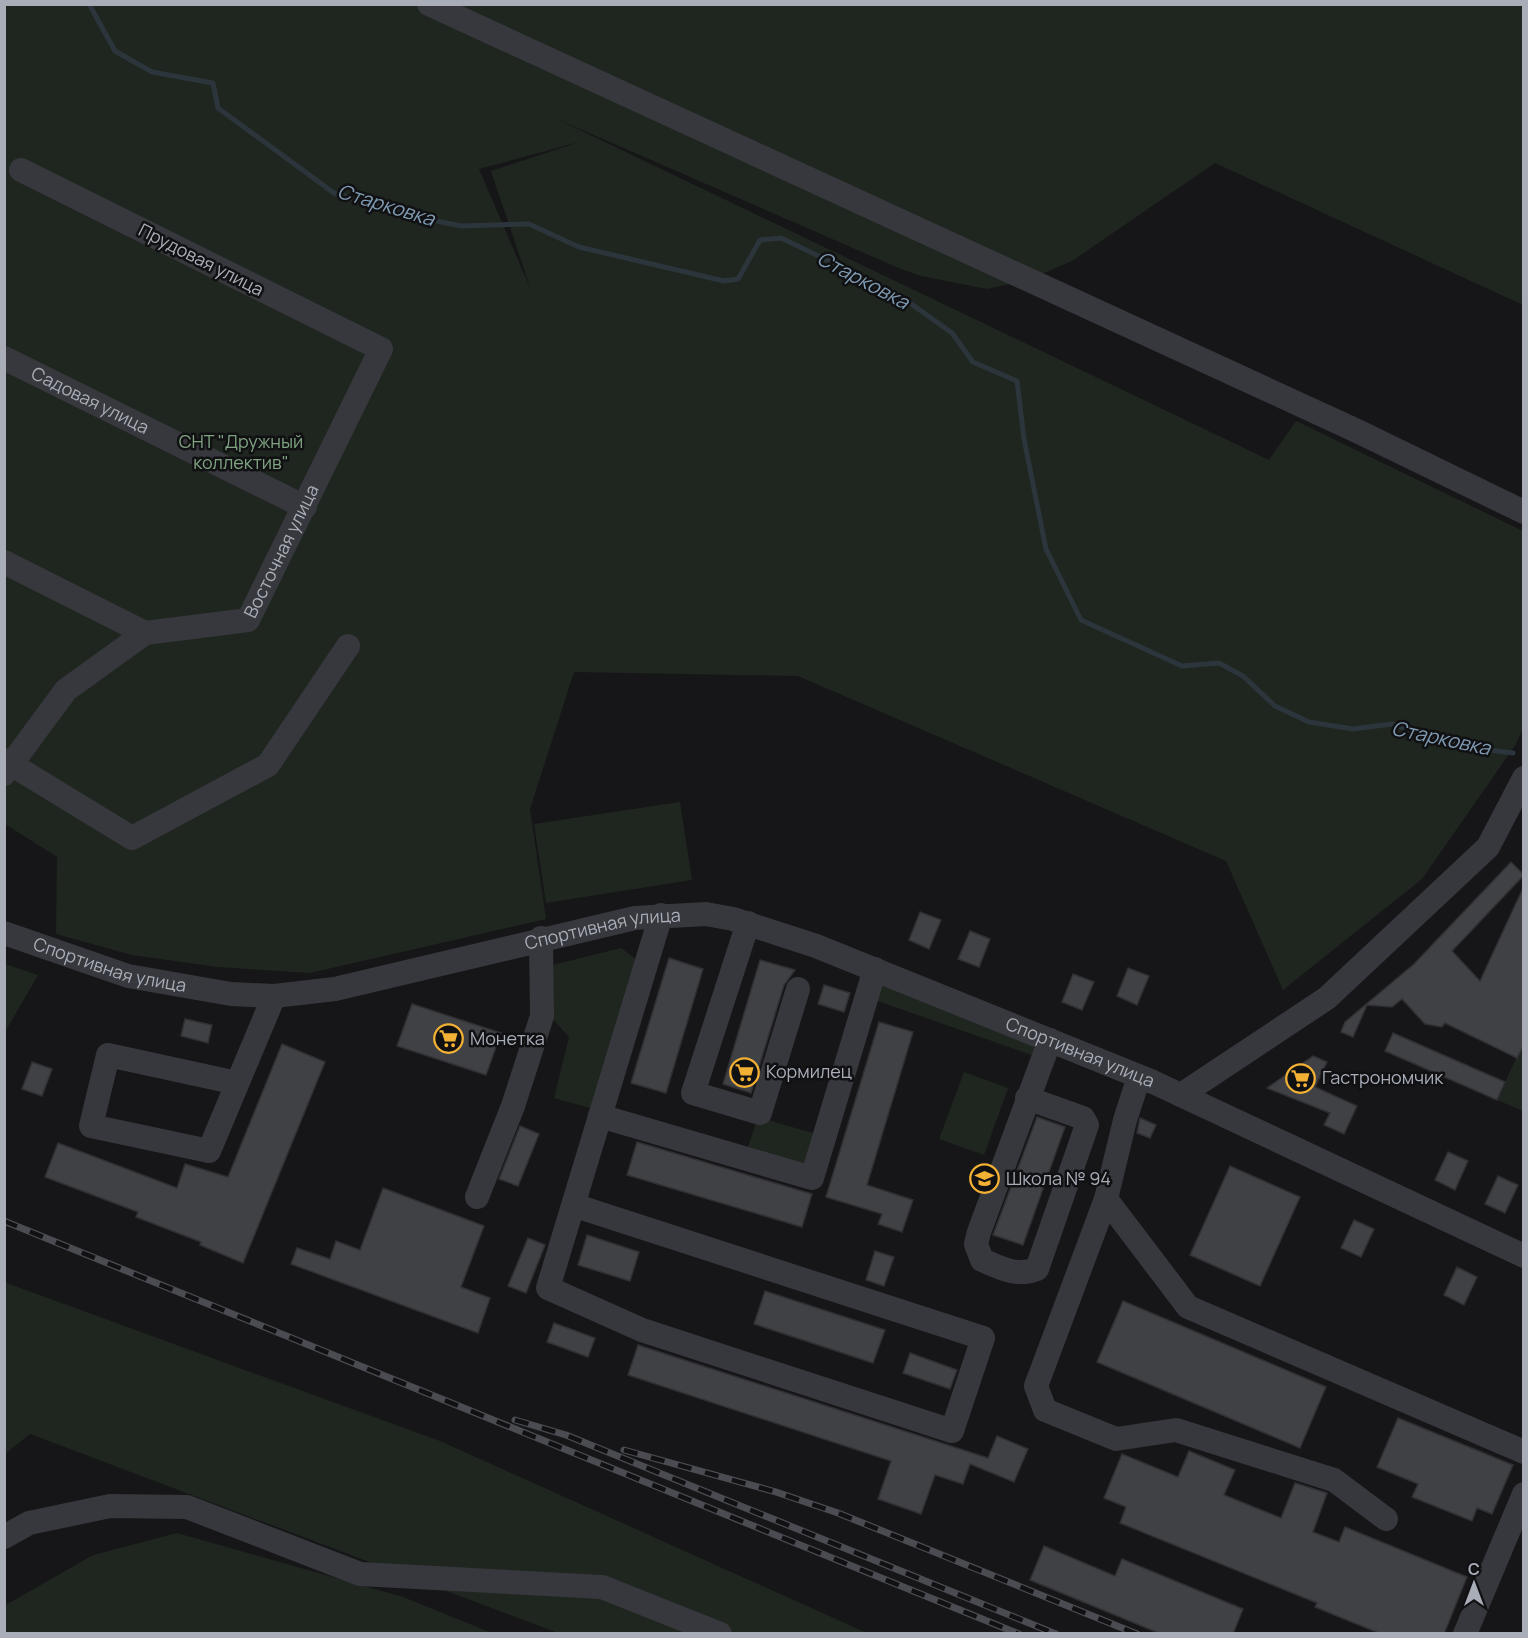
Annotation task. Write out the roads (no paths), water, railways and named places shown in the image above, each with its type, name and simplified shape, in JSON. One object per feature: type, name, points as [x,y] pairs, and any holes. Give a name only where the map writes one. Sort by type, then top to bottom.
[{"type":"street","points":[[429,4],[1355,430],[1524,512]]},
{"type":"street","name":"Прудовая улица","points":[[21,170],[381,349]]},
{"type":"street","name":"Восточная улица","points":[[348,646],[268,765],[132,838],[7,766],[66,690],[145,633],[248,620],[381,349]]},
{"type":"street","name":"Садовая улица","points":[[4,358],[304,507]]},
{"type":"street","points":[[4,562],[145,633]]},
{"type":"street","points":[[1181,1095],[1327,998],[1488,847],[1524,778]]},
{"type":"street","name":"Спортивная улица","points":[[4,933],[128,976],[231,994],[274,996],[335,989],[541,938],[634,918],[706,914],[748,923],[875,969],[1139,1077],[1524,1256]]},
{"type":"street","points":[[573,1205],[983,1338],[952,1431],[642,1330],[548,1288],[573,1205],[600,1116],[662,915]]},
{"type":"street","points":[[748,923],[693,1093],[760,1113],[798,989]]},
{"type":"street","points":[[477,1197],[513,1106],[542,1016],[541,938]]},
{"type":"street","points":[[600,1116],[812,1178],[875,969]]},
{"type":"street","points":[[237,1083],[108,1055],[92,1126],[209,1151],[274,996]]},
{"type":"street","points":[[1027,1098],[1083,1118],[1087,1125],[1037,1269],[1027,1273],[1013,1273],[982,1260],[976,1244],[1027,1098],[1050,1040]]},
{"type":"street","points":[[1139,1077],[1125,1120],[1106,1199],[1036,1386],[1045,1410],[1116,1439],[1176,1430],[1334,1480],[1386,1519]]},
{"type":"street","points":[[1106,1199],[1188,1306],[1524,1452]]},
{"type":"street","points":[[1465,1634],[1524,1494]]},
{"type":"street","points":[[4,1537],[29,1523],[110,1506],[187,1507],[360,1574],[602,1587],[720,1634]]},
{"type":"waterway","name":"Старковка","points":[[89,4],[115,51],[152,72],[213,83],[218,108],[334,193],[398,213],[461,226],[529,224],[579,247],[724,281],[738,279],[760,240],[781,238],[896,293],[952,333],[973,362],[1017,381],[1024,439],[1046,549],[1081,620],[1182,666],[1219,663],[1243,676],[1275,706],[1309,722],[1353,729],[1392,724],[1472,748],[1513,753]]},
{"type":"railway","points":[[4,1221],[1019,1634]]},
{"type":"railway","points":[[515,1420],[566,1435],[1056,1634]]},
{"type":"railway","points":[[624,1450],[776,1492],[838,1513],[1137,1634]]},
{"type":"place","name":"Монетка","points":[[449,1039]]},
{"type":"place","name":"Кормилец","points":[[745,1072]]},
{"type":"place","name":"Гастрономчик","points":[[1301,1078]]},
{"type":"place","name":"Школа № 94","points":[[985,1179]]},
{"type":"park label","name":"СНТ \"Дружный коллектив\"","points":[[241,452]]}]
